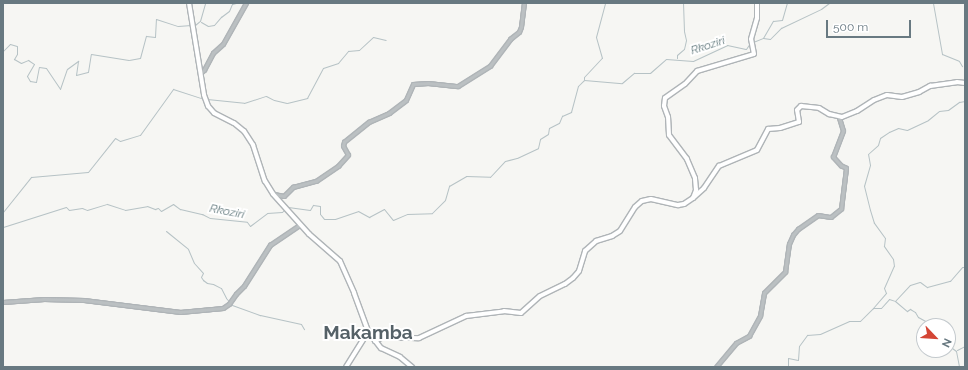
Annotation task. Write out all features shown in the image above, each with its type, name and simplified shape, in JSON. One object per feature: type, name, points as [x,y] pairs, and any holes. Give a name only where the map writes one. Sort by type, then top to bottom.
[{"type":"main road","points":[[189,3],[204,98],[208,106],[214,113],[232,122],[244,131],[253,145],[265,181],[273,194],[315,240],[335,255],[342,265],[368,334],[381,348],[404,359],[412,367]]},
{"type":"main road","points":[[693,198],[696,190],[695,178],[686,159],[669,135],[668,117],[664,106],[665,98],[685,84],[698,71],[754,54],[751,38],[757,18],[756,3]]},
{"type":"main road","points":[[375,341],[382,337],[419,338],[466,316],[504,311],[521,313],[540,296],[566,284],[573,278],[579,271],[585,251],[596,241],[612,236],[620,231],[635,207],[642,201],[651,199],[679,205],[693,198],[704,188],[719,166],[757,150],[768,129],[780,128],[799,122],[798,110],[799,107],[803,105],[820,108],[839,118],[857,111],[874,100],[887,95],[902,97],[930,86],[957,82],[965,83]]},
{"type":"main road","points":[[346,367],[368,334]]},
{"type":"street","points":[[200,73],[203,71],[213,53],[223,44],[246,3]]},
{"type":"street","points":[[273,194],[284,196],[292,187],[318,180],[338,166],[348,155],[343,146],[344,142],[369,122],[389,113],[406,100],[413,84],[428,83],[458,86],[490,66],[510,39],[519,32],[524,3]]},
{"type":"street","points":[[716,367],[736,343],[749,336],[760,316],[764,293],[786,269],[789,244],[793,235],[798,229],[818,215],[831,217],[841,209],[847,171],[846,168],[841,166],[833,157],[843,131],[839,118]]},
{"type":"street","points":[[3,302],[44,299],[84,300],[180,312],[223,308],[229,304],[244,286],[272,244],[301,225]]},
{"type":"waterway","points":[[195,25],[200,21],[205,3]]},
{"type":"waterway","points":[[201,22],[208,26],[214,25],[229,11],[232,4],[236,3]]},
{"type":"waterway","points":[[584,79],[584,77],[602,58],[596,37],[605,3]]},
{"type":"waterway","points":[[677,58],[677,55],[684,49],[686,40],[684,31],[683,3]]},
{"type":"waterway","points":[[753,42],[763,38],[773,21],[782,20],[787,3]]},
{"type":"waterway","points":[[763,38],[770,39],[781,28],[821,9],[829,3]]},
{"type":"waterway","points":[[933,3],[942,54],[959,61],[962,66]]},
{"type":"waterway","points":[[3,51],[10,44],[17,46],[17,54],[14,59],[21,63],[28,60],[34,64],[27,76],[30,81],[36,82],[39,67],[46,68],[60,89],[67,69],[78,61],[76,75],[88,72],[91,54],[129,60],[140,58],[146,36],[155,37],[156,19],[178,26],[191,25]]},
{"type":"waterway","points":[[207,99],[244,103],[266,96],[274,100],[287,103],[307,98],[323,68],[338,63],[348,51],[359,50],[373,37],[386,40]]},
{"type":"waterway","name":"Rkoziri","points":[[288,207],[310,210],[313,205],[320,206],[320,214],[324,219],[335,219],[358,211],[369,217],[384,209],[393,220],[407,214],[432,213],[445,200],[449,186],[466,176],[490,177],[505,161],[517,158],[538,148],[540,139],[548,134],[549,128],[559,123],[562,116],[571,112],[578,86],[584,80],[622,83],[634,73],[650,73],[666,59],[693,61],[727,45],[746,49],[750,43]]},
{"type":"waterway","points":[[3,212],[31,177],[88,172],[115,138],[120,141],[140,135],[173,89],[203,99]]},
{"type":"waterway","points":[[873,308],[886,293],[884,288],[894,266],[893,259],[884,246],[885,238],[874,223],[864,186],[870,165],[868,154],[878,145],[880,138],[889,132],[898,128],[907,130],[928,120],[939,111],[948,110],[959,102],[965,101]]},
{"type":"waterway","name":"Rkoziri","points":[[3,227],[66,207],[69,210],[82,208],[87,210],[107,204],[125,210],[147,206],[155,209],[158,208],[161,211],[173,204],[180,209],[202,214],[210,218],[247,222],[250,226],[267,213],[282,212],[285,209]]},
{"type":"waterway","points":[[166,231],[188,249],[194,263],[203,273],[201,277],[203,280],[221,288],[226,298],[232,305],[260,315],[301,324],[304,329]]},
{"type":"waterway","points":[[788,367],[788,358],[798,360],[799,346],[807,335],[820,334],[849,321],[860,321],[873,308],[881,308],[889,299],[895,301],[910,285],[920,282],[927,287],[950,281],[962,267],[965,267]]},
{"type":"waterway","points":[[895,301],[907,311],[910,309],[915,312],[920,318]]},
{"type":"waterway","points":[[957,350],[965,346]]},
{"type":"waterway","points":[[956,351],[959,367]]},
{"type":"district","name":"Makamba","points":[[368,333]]}]
